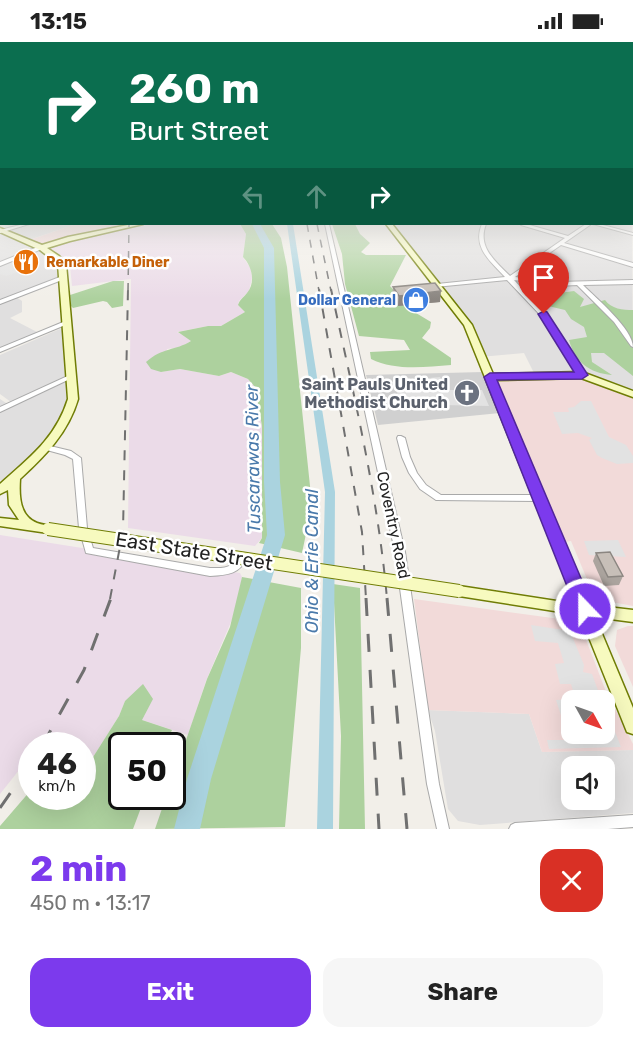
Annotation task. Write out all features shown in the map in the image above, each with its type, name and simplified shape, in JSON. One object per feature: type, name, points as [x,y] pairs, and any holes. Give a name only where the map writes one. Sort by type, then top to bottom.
[{"type":"main road","points":[[40,248],[117,226]]},
{"type":"main road","points":[[390,226],[468,325],[633,727]]},
{"type":"main road","points":[[0,490],[59,434],[69,418],[73,399],[64,269],[59,260],[40,248],[1,231]]},
{"type":"main road","points":[[490,377],[582,375],[633,393]]},
{"type":"main road","points":[[14,477],[12,496],[15,508],[33,527]]},
{"type":"main road","name":"East State Street","points":[[0,522],[547,606],[633,616]]},
{"type":"street","points":[[1,231],[21,226]]},
{"type":"street","name":"Coventry Road","points":[[327,226],[400,552],[433,784],[443,829]]},
{"type":"street","points":[[483,226],[480,235],[482,247],[548,320],[582,375]]},
{"type":"street","points":[[528,226],[568,237]]},
{"type":"street","points":[[510,278],[585,226]]},
{"type":"street","points":[[602,226],[633,234]]},
{"type":"street","points":[[559,243],[633,265]]},
{"type":"street","points":[[0,264],[40,248]]},
{"type":"street","points":[[0,302],[65,277]]},
{"type":"street","points":[[437,286],[510,278],[558,284],[633,282]]},
{"type":"street","points":[[578,283],[616,321],[633,345]]},
{"type":"street","points":[[0,350],[68,322]]},
{"type":"street","points":[[0,410],[72,376]]},
{"type":"street","points":[[0,399],[9,406]]},
{"type":"street","points":[[401,438],[415,479],[439,498],[540,498]]},
{"type":"street","points":[[46,447],[77,458],[82,528],[89,551],[210,572],[227,572],[235,569],[245,554]]},
{"type":"street","points":[[516,829],[633,821]]},
{"type":"shaded area","points":[[0,226],[71,226],[26,241],[55,257],[65,277],[16,297],[22,301],[22,312],[10,318],[39,333],[0,350]]},
{"type":"shaded area","points":[[71,226],[116,226],[116,228],[40,247],[27,241]]},
{"type":"shaded area","points":[[141,226],[241,226],[246,234],[243,257],[251,269],[252,278],[249,291],[238,305],[245,312],[221,326],[177,332],[192,340],[182,347],[167,349],[161,372],[180,369],[219,376],[231,372],[248,379],[255,387],[262,426],[262,538],[255,546],[128,528],[131,279],[72,286],[70,266],[49,250],[55,245]]},
{"type":"shaded area","points":[[390,226],[632,226],[633,394],[536,377],[524,353],[480,357],[472,332]]},
{"type":"shaded area","points":[[25,256],[29,258],[22,261],[32,267],[6,276],[0,274],[0,265]]},
{"type":"shaded area","points":[[62,328],[65,376],[11,402],[0,394],[0,355]]},
{"type":"shaded area","points":[[483,372],[500,413],[378,425],[366,375]]},
{"type":"shaded area","points":[[72,376],[70,413],[9,482],[0,480],[0,399],[9,405]]},
{"type":"shaded area","points":[[440,377],[445,390],[482,390],[489,406],[398,404],[396,381]]},
{"type":"shaded area","points":[[585,378],[633,396],[633,606],[601,600],[592,591],[571,541],[565,542],[491,379]]},
{"type":"shaded area","points":[[581,401],[591,401],[609,437],[626,445],[633,456],[633,463],[617,464],[597,455],[589,440],[592,438],[578,433],[562,434],[553,412],[569,412],[568,408],[574,407]]},
{"type":"shaded area","points":[[0,535],[240,573],[242,577],[236,610],[206,681],[188,735],[186,732],[179,732],[142,720],[125,701],[119,716],[96,752],[96,732],[18,732],[18,771],[0,794]]},
{"type":"shaded area","points":[[618,540],[626,557],[589,555],[584,541]]},
{"type":"shaded area","points":[[414,599],[560,619],[573,625],[585,637],[606,690],[561,690],[561,744],[615,744],[615,709],[633,744],[633,750],[542,752],[529,714],[428,710]]},
{"type":"shaded area","points":[[531,625],[570,631],[584,665],[583,672],[592,674],[598,690],[573,690],[571,684],[560,684],[555,664],[564,663],[558,643],[535,641]]},
{"type":"shaded area","points":[[633,626],[633,687],[615,646],[617,630]]},
{"type":"shaded area","points":[[556,700],[561,700],[561,715]]},
{"type":"shaded area","points":[[428,710],[529,714],[542,752],[633,750],[633,813],[480,825],[458,821],[448,809],[435,731]]},
{"type":"shaded area","points":[[615,732],[621,747],[549,749],[547,740],[561,740],[561,744],[615,744]]},
{"type":"green space","points":[[241,226],[273,226],[281,238],[287,267],[312,505],[302,553],[259,543],[262,538],[262,426],[255,387],[248,379],[231,372],[219,376],[180,369],[161,372],[151,369],[146,362],[163,351],[191,341],[178,332],[221,326],[245,312],[238,305],[250,289],[252,280],[251,270],[243,257],[246,234]]},
{"type":"green space","points":[[333,226],[356,226],[360,234],[370,243],[361,252],[366,255],[406,255],[390,286],[416,313],[431,322],[430,328],[422,338],[451,358],[451,365],[400,367],[371,359],[370,352],[410,350],[404,340],[359,336],[345,284],[342,254]]},
{"type":"green space","points":[[113,281],[124,281],[123,306],[112,308],[103,301],[73,308],[71,306],[70,295]]},
{"type":"green space","points":[[535,283],[545,295],[574,291],[584,299],[580,307],[605,300],[614,307],[633,310],[633,376],[604,353],[591,353],[592,362],[612,375],[596,372],[584,365],[575,354],[569,340],[587,337],[584,327],[571,319],[565,310],[548,306],[522,289],[524,284]]},
{"type":"green space","points":[[242,577],[301,588],[301,648],[285,827],[155,829],[162,810],[186,810],[186,740],[207,679],[230,627]]},
{"type":"green space","points":[[333,584],[360,588],[365,829],[339,829],[341,736]]},
{"type":"green space","points":[[143,684],[153,699],[142,720],[172,730],[171,732],[109,732],[125,701]]},
{"type":"green space","points":[[108,733],[108,810],[140,810],[133,829],[0,829],[0,826],[18,805],[18,810],[96,810],[96,752]]},
{"type":"building","points":[[435,283],[441,291],[399,296],[393,287]]},
{"type":"building","points":[[610,552],[623,576],[608,577],[596,553]]},
{"type":"waterway","name":"Tuscarawas River","points":[[187,829],[199,779],[276,535],[272,482],[269,248],[257,226]]},
{"type":"waterway","name":"Ohio & Erie Canal","points":[[290,226],[330,492],[325,829]]},
{"type":"railway","points":[[128,291],[129,226]]},
{"type":"railway","points":[[307,226],[319,291]]},
{"type":"railway","points":[[317,226],[331,291]]},
{"type":"railway","points":[[110,599],[123,531],[128,289]]},
{"type":"railway","points":[[319,289],[362,532],[366,599]]},
{"type":"railway","points":[[331,289],[371,482],[387,599]]},
{"type":"railway","points":[[50,732],[84,670],[111,598]]},
{"type":"railway","points":[[366,598],[379,829]]},
{"type":"railway","points":[[387,598],[407,829]]},
{"type":"railway","points":[[0,808],[18,782]]},
{"type":"place","name":"Remarkable Diner","points":[[26,262]]},
{"type":"place","name":"Dollar General","points":[[416,300]]},
{"type":"place","name":"Saint Pauls United Methodist Church","points":[[467,393]]},
{"type":"route","points":[[544,314],[582,375],[490,377],[585,609]]}]
